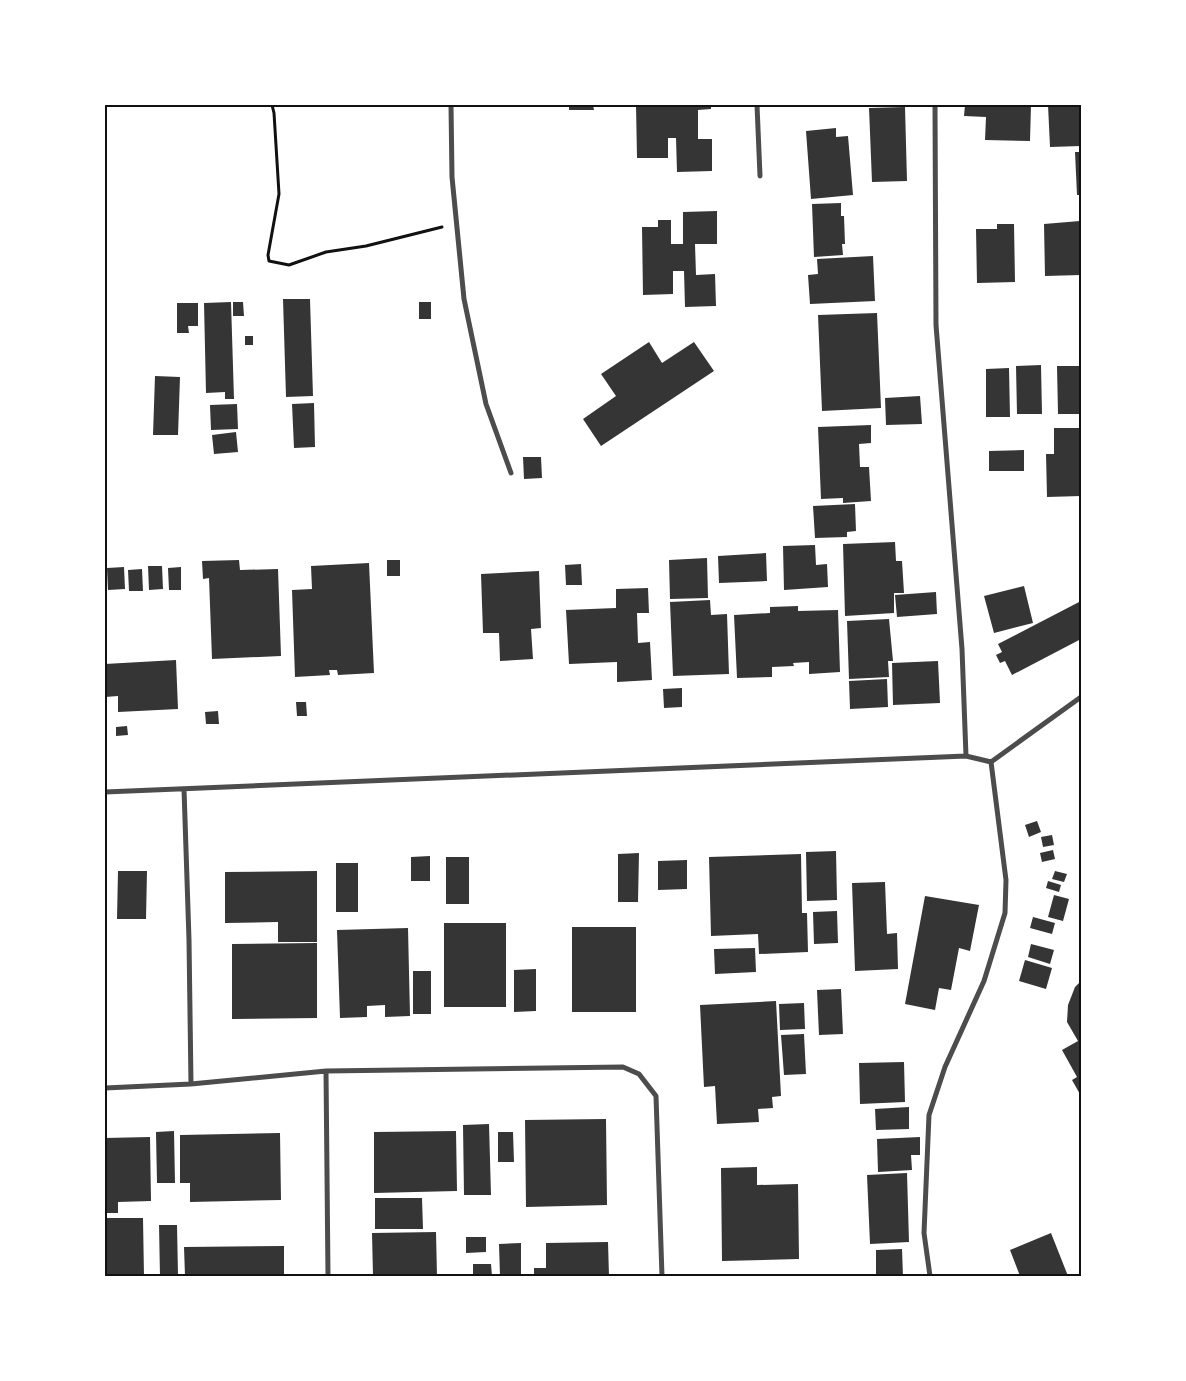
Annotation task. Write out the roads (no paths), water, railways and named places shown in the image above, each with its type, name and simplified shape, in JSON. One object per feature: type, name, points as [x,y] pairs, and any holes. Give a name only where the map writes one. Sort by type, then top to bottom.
[{"type":"street","points":[[451,105],[452,177],[464,299],[486,404],[511,473]]},
{"type":"street","points":[[757,105],[760,176]]},
{"type":"street","points":[[936,105],[936,325],[962,649],[966,756]]},
{"type":"street","points":[[105,792],[966,756],[992,762],[1081,697]]},
{"type":"street","points":[[930,1276],[924,1234],[929,1115],[945,1066],[984,982],[1005,913],[1006,880],[992,762]]},
{"type":"street","points":[[184,789],[191,1084]]},
{"type":"street","points":[[105,1088],[191,1084],[326,1071],[623,1067],[639,1074],[656,1096],[662,1276]]},
{"type":"street","points":[[326,1071],[328,1276]]}]
